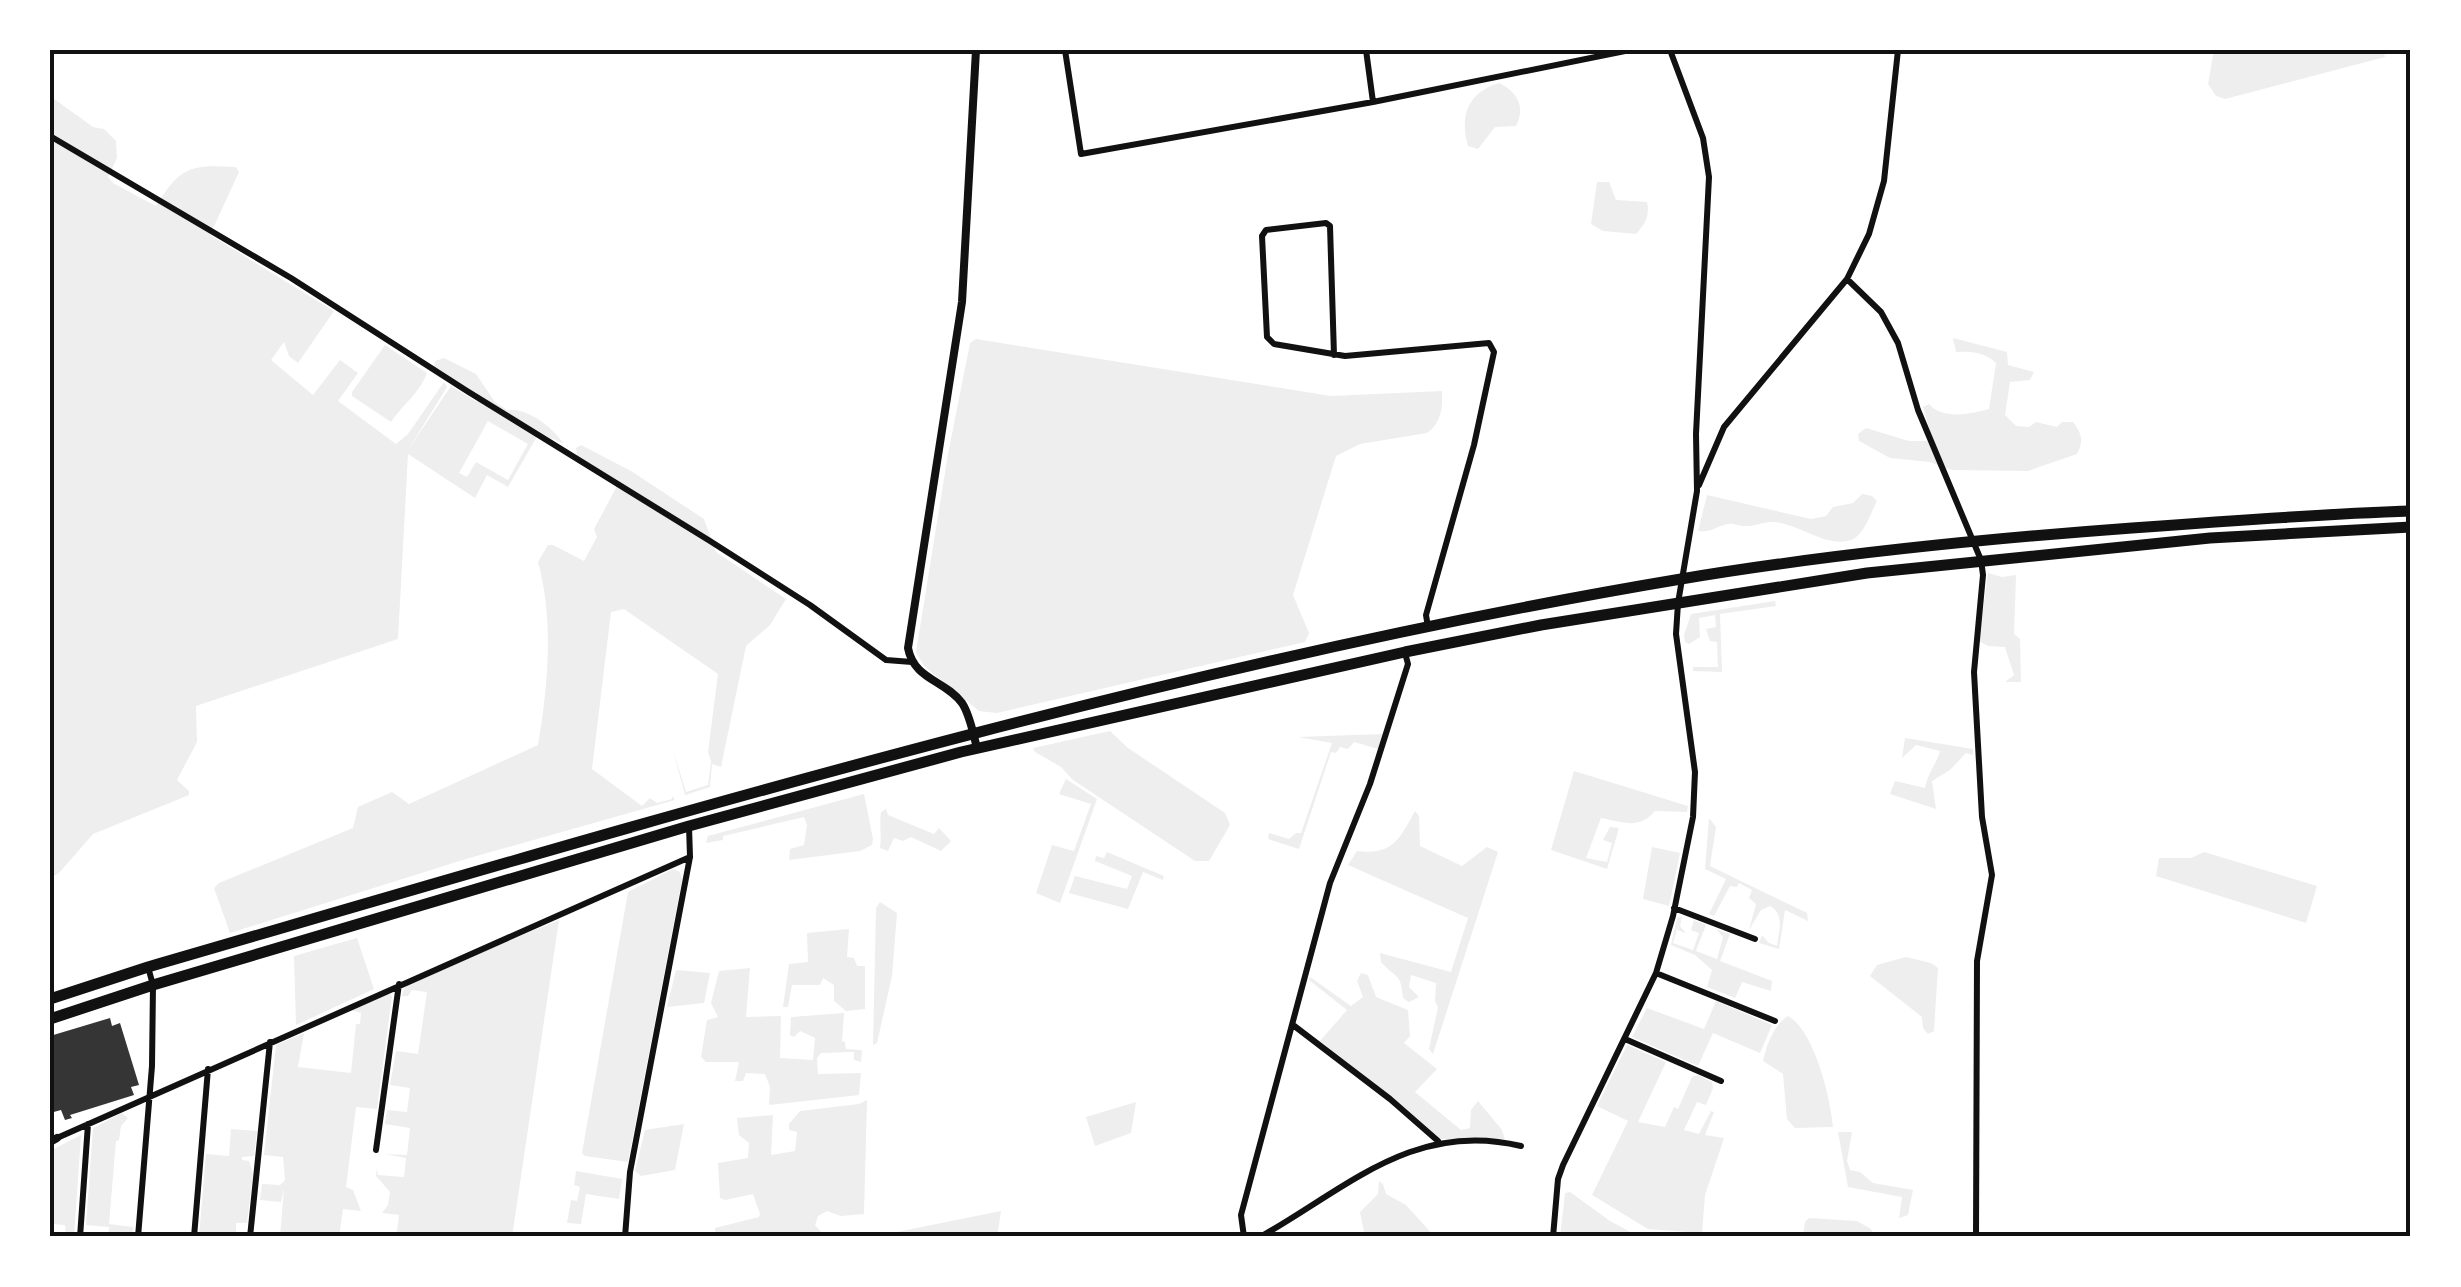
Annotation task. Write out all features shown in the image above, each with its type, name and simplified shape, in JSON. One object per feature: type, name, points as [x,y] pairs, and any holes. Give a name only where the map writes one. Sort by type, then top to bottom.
[{"type":"highway","points":[[50,998],[148,966],[973,733],[1210,675],[1428,628],[1682,579],[1972,542],[2206,522],[2411,511]]},
{"type":"highway","points":[[50,1019],[689,826],[977,748],[1405,652],[1541,625],[1867,573],[2210,538],[2411,527]]},
{"type":"street","points":[[976,50],[962,302],[910,638],[912,662],[922,674],[960,700],[977,748]]},
{"type":"street","points":[[1065,50],[1081,154],[1373,102],[1630,50]]},
{"type":"street","points":[[1366,50],[1373,102]]},
{"type":"street","points":[[1554,1237],[1558,1179],[1563,1165],[1656,973],[1674,908],[1695,801],[1676,634],[1697,491],[1696,434],[1709,177],[1703,138],[1670,50]]},
{"type":"street","points":[[1697,491],[1724,427],[1848,279],[1879,206],[1890,148],[1898,50]]},
{"type":"street","points":[[50,136],[291,278],[467,392],[744,562],[886,660],[912,662]]},
{"type":"street","points":[[1334,355],[1330,226],[1326,223],[1266,230],[1262,236],[1267,337],[1274,344],[1334,355],[1489,343],[1494,352],[1474,446],[1426,615],[1428,628]]},
{"type":"street","points":[[1848,279],[1881,312],[1898,343],[1918,410],[1981,560],[1974,672],[1982,817],[1992,875],[1978,962],[1976,1237]]},
{"type":"street","points":[[1244,1237],[1240,1215],[1330,883],[1370,784],[1408,664],[1405,652]]},
{"type":"street","points":[[625,1237],[630,1172],[690,856],[686,812]]},
{"type":"street","points":[[54,1140],[690,856]]},
{"type":"street","points":[[1674,908],[1755,939]]},
{"type":"street","points":[[138,1237],[150,1096],[153,985],[148,966]]},
{"type":"street","points":[[1656,973],[1776,1021]]},
{"type":"street","points":[[376,1150],[399,984]]},
{"type":"street","points":[[1293,1025],[1439,1142]]},
{"type":"street","points":[[1625,1039],[1722,1081]]},
{"type":"street","points":[[250,1237],[270,1042]]},
{"type":"street","points":[[194,1237],[208,1070]]},
{"type":"street","points":[[80,1237],[88,1124]]},
{"type":"street","points":[[1260,1237],[1392,1158],[1439,1142],[1521,1146]]},
{"type":"shaded area","points":[[2214,50],[2383,50],[2385,57],[2225,99],[2216,96],[2208,84]]},
{"type":"shaded area","points":[[1499,83],[1518,100],[1516,126],[1495,127],[1478,149],[1468,146],[1465,124],[1469,106],[1480,92]]},
{"type":"shaded area","points":[[50,96],[93,127],[104,129],[116,141],[117,158],[108,177],[156,206],[172,183],[188,171],[207,166],[236,167],[239,172],[210,235],[334,311],[298,363],[289,356],[284,342],[271,360],[313,395],[340,360],[358,373],[338,401],[396,444],[408,434],[444,382],[447,387],[408,450],[451,386],[477,402],[478,395],[434,366],[435,361],[444,358],[476,374],[495,402],[539,420],[564,444],[539,433],[508,487],[487,475],[475,498],[408,454],[398,639],[196,706],[197,742],[177,780],[189,795],[93,834],[50,878]],"holes":[[[488,421],[528,444],[508,480],[476,462],[467,477],[459,473]]]},
{"type":"shaded area","points":[[1597,182],[1609,182],[1616,200],[1647,202],[1646,220],[1636,234],[1603,231],[1591,224]]},
{"type":"shaded area","points":[[1953,338],[2007,352],[2008,365],[2034,372],[2030,380],[2010,382],[2005,415],[2016,426],[2029,427],[2036,422],[2057,427],[2062,422],[2073,422],[2081,438],[2077,454],[2028,471],[1952,470],[1930,462],[1890,458],[1859,441],[1858,434],[1866,428],[1909,441],[1933,441],[1923,407],[1929,404],[1949,414],[1989,409],[1996,363],[1977,353],[1956,352]]},
{"type":"shaded area","points":[[976,339],[1331,396],[1442,391],[1441,409],[1427,433],[1360,444],[1336,456],[1293,595],[1309,633],[1305,642],[997,713],[979,711],[924,666],[916,652],[948,454],[970,343]]},
{"type":"shaded area","points":[[385,345],[427,373],[391,422],[352,396]]},
{"type":"shaded area","points":[[581,445],[631,471],[704,519],[716,552],[786,599],[770,625],[746,646],[721,767],[712,764],[710,787],[685,795],[673,750],[686,792],[708,785],[718,674],[624,609],[611,612],[592,769],[642,806],[650,798],[657,803],[672,796],[675,800],[466,859],[230,933],[214,888],[219,883],[353,828],[358,807],[392,792],[409,804],[538,745],[548,653],[546,606],[538,562],[548,545],[584,561],[597,537],[594,529],[616,488],[617,480],[577,456],[576,448]]},
{"type":"shaded area","points":[[1862,494],[1877,501],[1863,529],[1851,540],[1823,539],[1775,522],[1728,524],[1698,531],[1707,495],[1811,519],[1826,516],[1833,507],[1853,503]]},
{"type":"shaded area","points":[[1988,573],[2016,575],[2014,634],[2020,639],[2021,682],[2005,682],[2014,675],[2005,647],[1979,641]]},
{"type":"shaded area","points":[[1775,601],[1776,606],[1720,614],[1722,672],[1693,671],[1693,667],[1718,667],[1717,642],[1710,641],[1706,629],[1716,627],[1715,615],[1699,618],[1700,637],[1689,644],[1684,635],[1691,614]]},
{"type":"shaded area","points":[[1110,731],[1128,748],[1225,813],[1230,825],[1209,861],[1195,861],[1073,780],[1033,748]]},
{"type":"shaded area","points":[[1383,734],[1378,749],[1354,742],[1348,749],[1340,747],[1336,753],[1331,752],[1299,849],[1268,839],[1269,833],[1289,839],[1301,833],[1332,743],[1298,737]]},
{"type":"shaded area","points":[[1905,738],[1973,749],[1973,755],[1966,753],[1932,781],[1936,809],[1890,794],[1895,781],[1925,788],[1940,751],[1916,745],[1902,758]]},
{"type":"shaded area","points":[[1574,771],[1688,806],[1687,812],[1655,811],[1643,821],[1630,823],[1601,818],[1586,858],[1607,862],[1612,843],[1603,840],[1610,827],[1619,828],[1607,869],[1551,850]]},
{"type":"shaded area","points":[[1066,779],[1097,799],[1060,903],[1036,893],[1052,845],[1074,851],[1091,804],[1059,794]]},
{"type":"shaded area","points":[[864,794],[873,839],[872,845],[860,851],[789,860],[790,849],[804,845],[804,817],[706,843],[708,836]]},
{"type":"shaded area","points":[[886,809],[888,815],[934,834],[939,828],[951,841],[941,851],[911,837],[903,841],[894,838],[888,851],[880,848],[881,812]]},
{"type":"shaded area","points":[[1415,811],[1419,816],[1420,846],[1462,866],[1487,847],[1498,852],[1433,1054],[1429,1049],[1438,1007],[1436,983],[1411,975],[1409,987],[1419,997],[1409,1002],[1403,998],[1399,980],[1381,962],[1380,953],[1451,972],[1468,918],[1348,865],[1357,851],[1379,851],[1394,843]]},
{"type":"shaded area","points":[[1709,818],[1716,827],[1710,866],[1807,913],[1808,921],[1785,910],[1779,949],[1759,943],[1762,935],[1777,946],[1778,914],[1770,906],[1761,910],[1749,930],[1756,904],[1749,898],[1752,890],[1739,883],[1737,887],[1730,886],[1714,916],[1709,914],[1726,879],[1705,869]]},
{"type":"shaded area","points":[[1652,847],[1680,853],[1669,906],[1643,899]]},
{"type":"shaded area","points":[[1107,852],[1164,876],[1163,880],[1143,872],[1128,909],[1069,893],[1075,876],[1127,889],[1132,876],[1095,861],[1096,856],[1104,858]]},
{"type":"shaded area","points":[[2204,852],[2317,886],[2306,923],[2156,876],[2159,858],[2191,858]]},
{"type":"shaded area","points":[[673,869],[680,872],[682,880],[628,1162],[585,1156],[582,1153],[628,892]]},
{"type":"shaded area","points":[[880,902],[897,913],[892,976],[877,1043],[873,1045],[876,908]]},
{"type":"shaded area","points":[[1682,916],[1680,926],[1686,933],[1677,930],[1673,943],[1693,950],[1699,933],[1691,930],[1694,920],[1706,925],[1696,951],[1717,959],[1723,937],[1716,929],[1730,934],[1720,961],[1772,981],[1771,991],[1742,982],[1735,998],[1707,987],[1712,970],[1695,955],[1671,945],[1677,918]]},
{"type":"shaded area","points":[[559,920],[512,1237],[396,1237],[399,1215],[382,1213],[390,1192],[376,1176],[377,1168],[378,1175],[404,1177],[406,1158],[385,1154],[407,1155],[410,1128],[385,1124],[387,1110],[407,1112],[410,1088],[390,1085],[396,1051],[418,1054],[427,992],[412,990],[408,996],[402,996],[404,990],[430,974]]},
{"type":"shaded area","points":[[849,929],[847,957],[854,958],[857,966],[865,966],[865,1009],[846,1011],[834,1001],[834,985],[823,978],[820,985],[792,985],[788,1007],[783,1007],[789,964],[808,962],[807,933]]},
{"type":"shaded area","points":[[357,938],[374,989],[296,1025],[294,956]]},
{"type":"shaded area","points":[[1906,957],[1938,968],[1934,1031],[1928,1034],[1922,1017],[1870,976],[1877,965]]},
{"type":"shaded area","points":[[750,968],[746,1017],[781,1016],[780,1058],[813,1060],[815,1038],[800,1031],[794,1037],[790,1035],[791,1017],[844,1013],[842,1041],[846,1049],[862,1050],[861,1062],[854,1060],[854,1052],[821,1053],[817,1058],[818,1074],[861,1073],[859,1095],[769,1105],[770,1087],[765,1074],[746,1073],[743,1081],[735,1081],[739,1062],[706,1062],[701,1057],[707,1020],[718,1017],[711,1003],[719,971]]},
{"type":"shaded area","points":[[676,970],[710,973],[704,1003],[667,1007]]},
{"type":"shaded area","points":[[1361,973],[1368,975],[1376,997],[1408,1010],[1410,1036],[1404,1043],[1437,1069],[1415,1092],[1461,1130],[1470,1128],[1471,1110],[1478,1101],[1505,1139],[1438,1139],[1320,1041],[1347,1010],[1310,977],[1351,1006],[1363,997],[1357,981]]},
{"type":"shaded area","points":[[392,996],[377,1109],[356,1107],[346,1187],[353,1190],[361,1211],[343,1209],[339,1237],[280,1237],[284,1188],[281,1202],[260,1200],[262,1184],[280,1185],[285,1180],[283,1157],[264,1155],[276,1045],[304,1033],[298,1067],[351,1073],[356,1024],[360,1024],[361,1013],[351,1010]]},
{"type":"shaded area","points":[[1716,1001],[1772,1025],[1760,1053],[1713,1033],[1698,1066],[1632,1037],[1647,1008],[1704,1029]]},
{"type":"shaded area","points":[[1788,1016],[1806,1035],[1813,1050],[1825,1083],[1833,1127],[1795,1128],[1787,1119],[1783,1074],[1763,1061],[1775,1030]]},
{"type":"shaded area","points":[[1627,1045],[1666,1062],[1638,1122],[1665,1127],[1692,1077],[1698,1075],[1712,1082],[1706,1105],[1697,1102],[1684,1130],[1699,1134],[1711,1111],[1714,1112],[1705,1135],[1724,1138],[1705,1195],[1702,1233],[1648,1229],[1592,1195],[1628,1121],[1597,1106]]},
{"type":"shaded area","points":[[867,1100],[864,1214],[841,1216],[827,1211],[818,1216],[815,1225],[823,1234],[877,1236],[1001,1211],[997,1237],[716,1237],[715,1228],[760,1214],[753,1194],[720,1198],[718,1163],[748,1158],[749,1143],[739,1135],[737,1118],[773,1115],[771,1155],[795,1151],[797,1132],[789,1130],[789,1124],[800,1111]]},
{"type":"shaded area","points":[[1136,1102],[1131,1133],[1095,1146],[1086,1117]]},
{"type":"shaded area","points":[[122,1113],[128,1118],[116,1141],[109,1224],[133,1227],[132,1237],[108,1237],[109,1227],[86,1225],[93,1128]]},
{"type":"shaded area","points":[[684,1124],[675,1170],[641,1176],[635,1171],[645,1130]]},
{"type":"shaded area","points":[[231,1129],[257,1131],[254,1156],[242,1157],[249,1161],[253,1174],[247,1223],[236,1223],[236,1232],[246,1233],[245,1237],[225,1232],[223,1237],[199,1237],[206,1154],[229,1156]]},
{"type":"shaded area","points":[[1838,1132],[1852,1132],[1847,1161],[1850,1170],[1860,1172],[1873,1183],[1913,1190],[1908,1215],[1899,1218],[1902,1197],[1848,1187]]},
{"type":"shaded area","points":[[81,1135],[74,1237],[66,1237],[65,1225],[52,1224],[50,1237],[50,1151]]},
{"type":"shaded area","points":[[576,1171],[622,1179],[619,1199],[586,1194],[581,1224],[567,1223],[571,1200],[577,1201],[580,1187],[574,1185]]},
{"type":"shaded area","points":[[1379,1181],[1386,1194],[1406,1205],[1435,1237],[1365,1237],[1360,1212],[1378,1194]]},
{"type":"shaded area","points":[[1570,1192],[1640,1237],[1560,1237],[1565,1193]]},
{"type":"shaded area","points":[[1809,1218],[1857,1221],[1871,1229],[1874,1237],[1803,1237]]},
{"type":"building","points":[[110,1018],[112,1026],[120,1023],[139,1085],[131,1087],[134,1095],[65,1120],[61,1110],[50,1113],[50,1036]]}]
